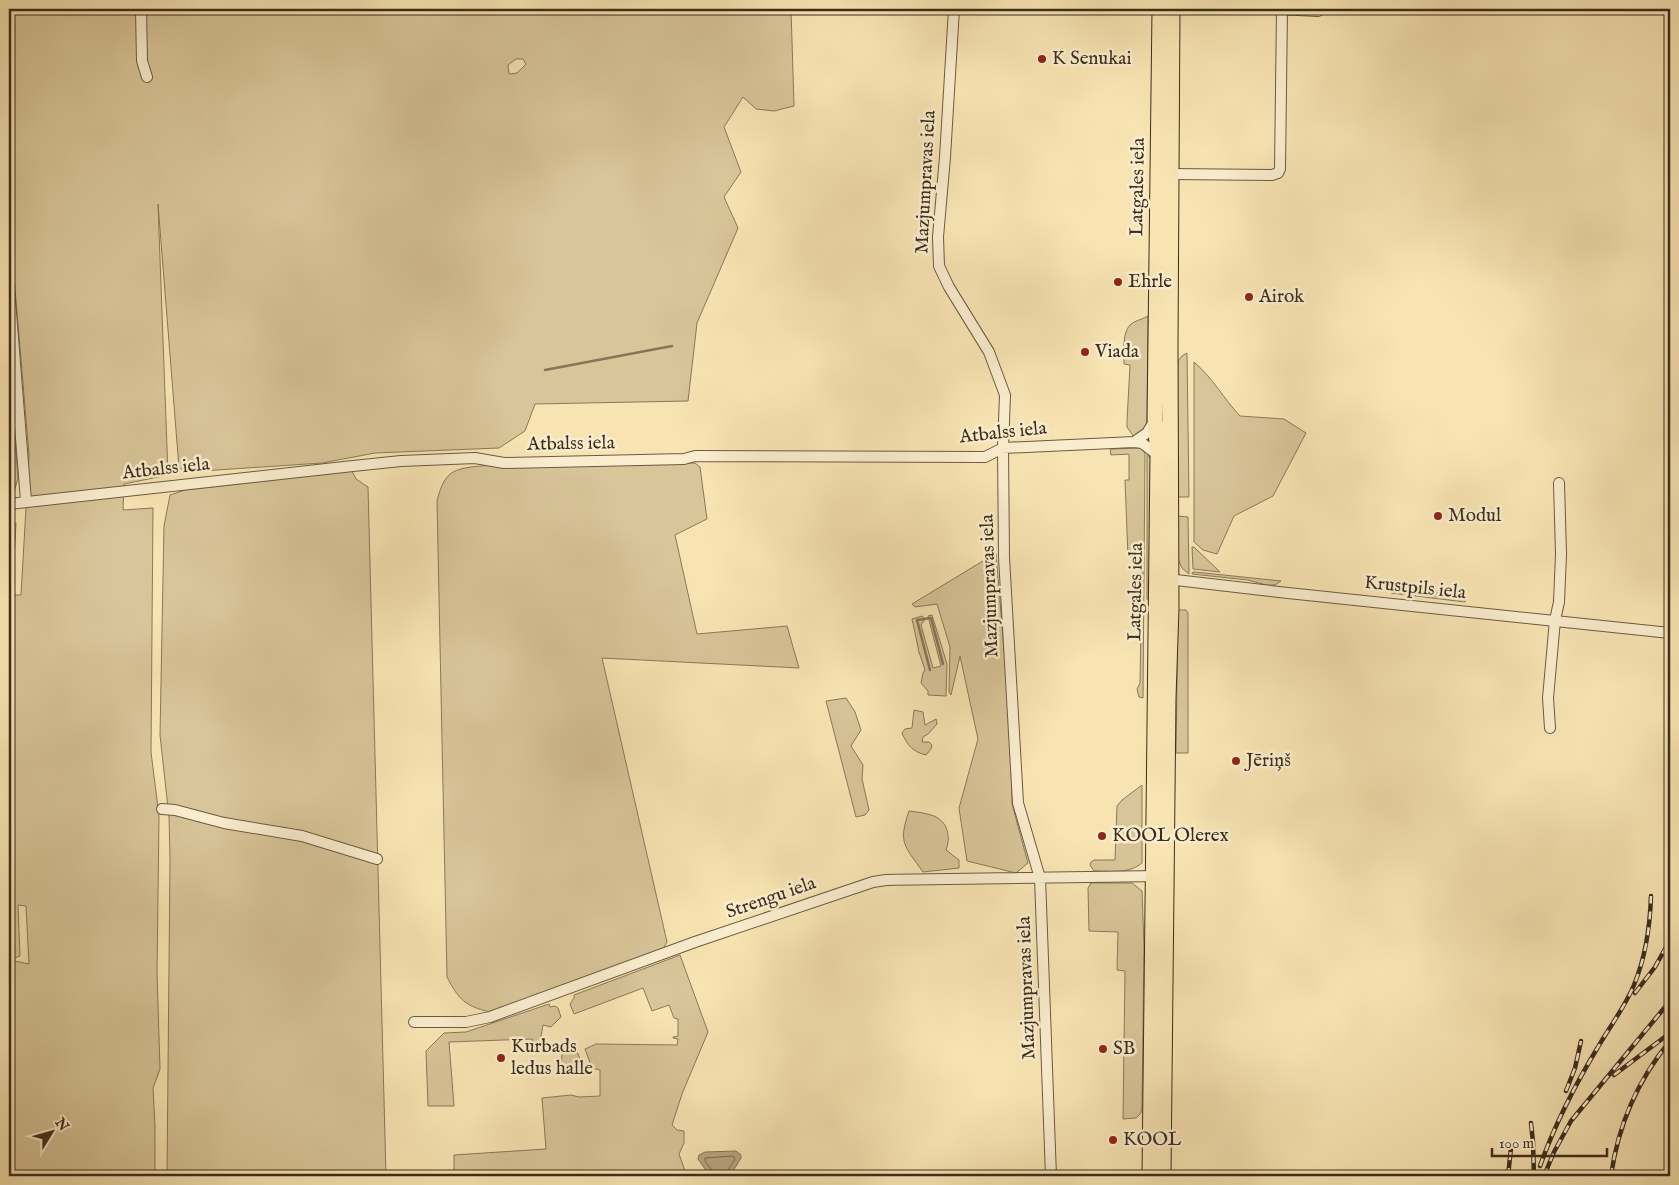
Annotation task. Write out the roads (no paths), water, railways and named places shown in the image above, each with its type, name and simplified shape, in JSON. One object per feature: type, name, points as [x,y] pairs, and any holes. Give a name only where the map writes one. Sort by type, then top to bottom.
[{"type":"highway","name":"Latgales iela","points":[[1150,1176],[1159,876],[1171,617],[1164,579],[1155,420],[1160,9]]},
{"type":"highway","name":"Latgales iela","points":[[1164,579],[1172,9]]},
{"type":"highway","name":"Latgales iela","points":[[1159,876],[1163,1176]]},
{"type":"street","points":[[141,9],[142,61],[147,77]]},
{"type":"street","name":"Mazjumpravas iela","points":[[954,9],[938,236],[939,266],[948,287],[989,352],[1005,395],[1003,448],[1004,558],[1018,802],[1040,878],[1051,1176]]},
{"type":"street","points":[[1278,9],[1318,11],[1322,9]]},
{"type":"street","points":[[1171,174],[1272,175],[1278,173],[1280,168],[1282,9]]},
{"type":"street","points":[[9,288],[26,501]]},
{"type":"street","points":[[1134,442],[1147,433],[1155,420]]},
{"type":"street","points":[[1134,442],[1142,444],[1158,455]]},
{"type":"street","name":"Atbalss iela","points":[[9,504],[401,461],[475,458],[504,463],[684,459],[695,456],[985,457],[1003,448],[1134,442]]},
{"type":"street","points":[[1550,728],[1548,698],[1555,620],[1559,602],[1561,554],[1559,483]]},
{"type":"street","name":"Krustpils iela","points":[[1164,579],[1670,633]]},
{"type":"street","points":[[162,809],[175,810],[224,823],[302,836],[377,859]]},
{"type":"street","name":"Strengu iela","points":[[414,1022],[466,1022],[490,1017],[694,942],[873,882],[886,880],[1159,876]]},
{"type":"water","points":[[736,1151],[741,1155],[741,1158],[730,1176],[710,1176],[698,1159],[699,1155],[705,1152]]},
{"type":"waterway","points":[[545,370],[672,346]]},
{"type":"waterway","points":[[930,670],[917,620],[931,618],[943,664]]},
{"type":"railway","points":[[1540,1166],[1573,1090],[1634,985],[1647,941],[1651,896]]},
{"type":"railway","points":[[1635,993],[1655,967],[1670,940]]},
{"type":"railway","points":[[1544,1176],[1554,1152],[1571,1121],[1670,1001]]},
{"type":"railway","points":[[1614,1075],[1670,1033]]},
{"type":"railway","points":[[1566,1091],[1575,1068],[1581,1041]]},
{"type":"railway","points":[[1611,1176],[1614,1157],[1631,1104],[1648,1072],[1670,1041]]},
{"type":"railway","points":[[1531,1123],[1534,1176]]},
{"type":"railway","points":[[1666,1176],[1670,1139]]},
{"type":"railway","points":[[1508,1176],[1511,1148]]},
{"type":"place","name":"K Senukai","points":[[1042,59]]},
{"type":"place","name":"Ehrle","points":[[1118,282]]},
{"type":"place","name":"Airok","points":[[1249,297]]},
{"type":"place","name":"Viada","points":[[1085,352]]},
{"type":"place","name":"Modul","points":[[1438,516]]},
{"type":"place","name":"Jēriņš","points":[[1236,761]]},
{"type":"place","name":"KOOL Olerex","points":[[1102,836]]},
{"type":"place","name":"SB","points":[[1103,1049]]},
{"type":"place","name":"Kurbads ledus halle","points":[[501,1058]]},
{"type":"place","name":"KOOL","points":[[1113,1140]]}]
